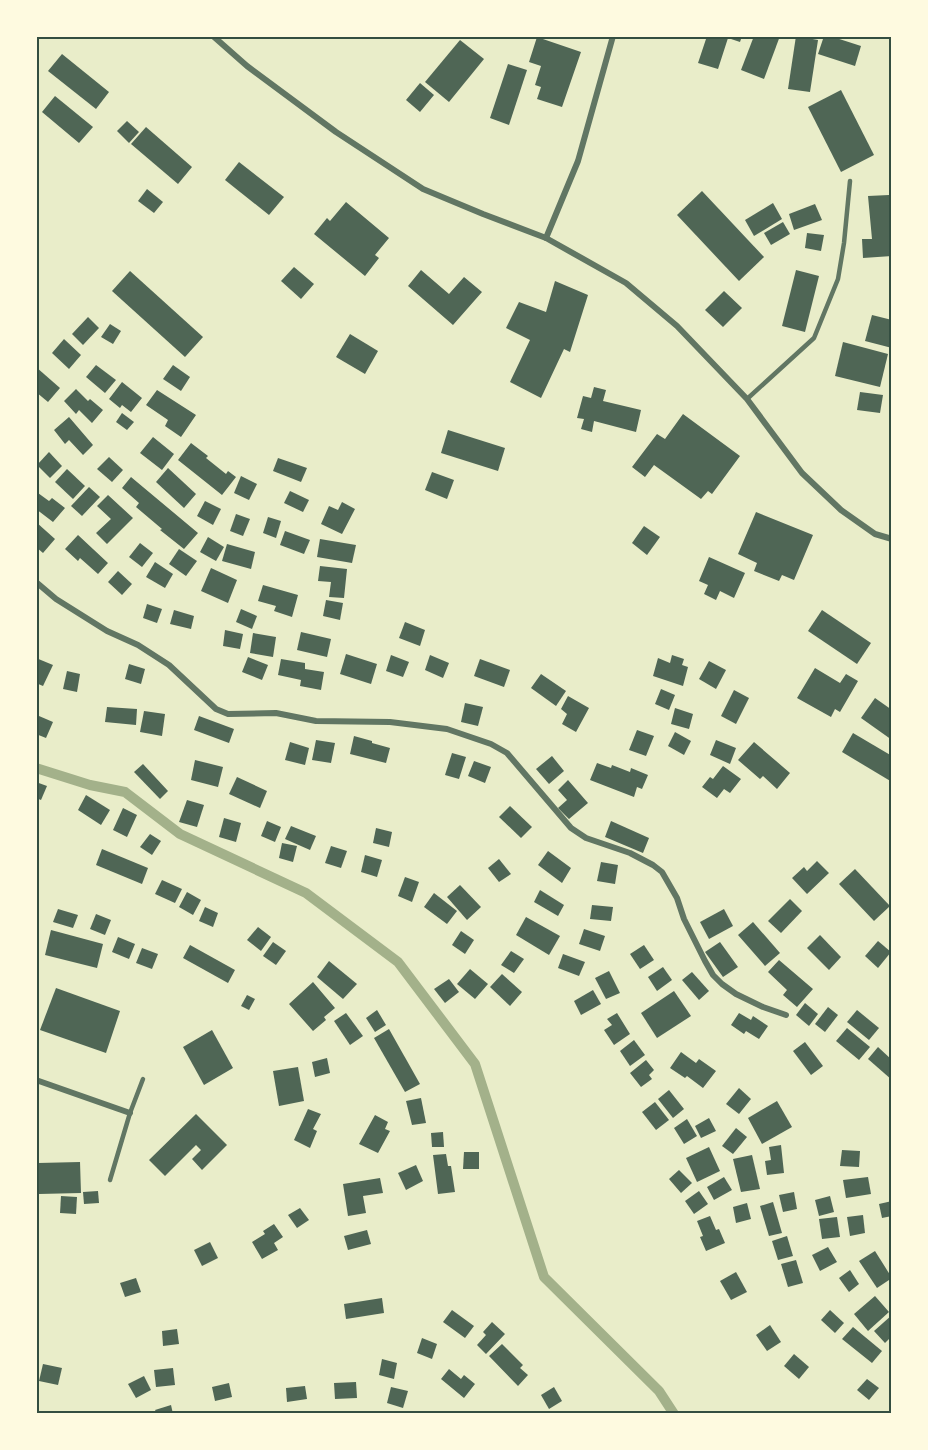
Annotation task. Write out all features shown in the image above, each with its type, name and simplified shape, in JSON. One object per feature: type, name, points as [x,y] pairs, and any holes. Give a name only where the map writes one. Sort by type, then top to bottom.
[{"type":"street","points":[[213,36],[247,66],[336,132],[423,189],[546,238],[626,283],[677,326],[747,399],[802,473],[841,510],[875,534],[892,540]]},
{"type":"street","points":[[546,238],[578,161],[613,36]]},
{"type":"street","points":[[36,582],[56,599],[107,631],[138,645],[169,664],[216,709],[228,714],[276,713],[315,721],[390,722],[447,729],[491,744],[507,753],[571,828],[586,838],[630,853],[662,872],[677,898],[684,919],[713,975],[736,994],[786,1015]]},
{"type":"street","points":[[36,1080],[130,1113]]},
{"type":"lane","points":[[747,399],[814,338],[838,279],[850,181]]},
{"type":"lane","points":[[110,1180],[143,1079]]},
{"type":"building","points":[[707,36],[742,36],[740,42],[728,38],[718,69],[698,63]]},
{"type":"building","points":[[754,36],[780,36],[764,79],[741,70]]},
{"type":"building","points":[[796,36],[818,40],[810,92],[788,89]]},
{"type":"building","points":[[824,36],[861,46],[855,66],[818,54]]},
{"type":"building","points":[[537,37],[581,52],[562,107],[537,99],[541,87],[535,85],[541,66],[529,62]]},
{"type":"building","points":[[460,40],[484,59],[449,102],[425,82]]},
{"type":"building","points":[[62,54],[109,92],[96,109],[48,71]]},
{"type":"building","points":[[508,64],[527,70],[509,125],[490,118]]},
{"type":"building","points":[[420,83],[434,95],[420,112],[406,100]]},
{"type":"building","points":[[841,90],[874,155],[841,172],[808,107]]},
{"type":"building","points":[[55,96],[93,127],[79,143],[42,112]]},
{"type":"building","points":[[127,121],[139,132],[129,143],[117,131]]},
{"type":"building","points":[[146,127],[192,167],[178,184],[131,144]]},
{"type":"building","points":[[239,162],[284,197],[269,215],[225,180]]},
{"type":"building","points":[[147,189],[163,202],[154,213],[138,201]]},
{"type":"building","points":[[702,191],[764,257],[739,281],[677,215]]},
{"type":"building","points":[[889,195],[892,256],[863,258],[862,239],[872,239],[868,196]]},
{"type":"building","points":[[346,202],[389,238],[375,255],[379,258],[365,276],[314,234],[327,218],[330,221]]},
{"type":"building","points":[[773,203],[782,219],[754,236],[745,220]]},
{"type":"building","points":[[815,204],[822,220],[794,230],[789,214]]},
{"type":"building","points":[[783,222],[790,234],[771,245],[764,233]]},
{"type":"building","points":[[807,233],[824,235],[821,251],[805,248]]},
{"type":"building","points":[[294,267],[314,284],[301,299],[281,281]]},
{"type":"building","points":[[421,270],[449,294],[464,277],[482,292],[453,325],[408,286]]},
{"type":"building","points":[[796,270],[819,276],[805,332],[782,326]]},
{"type":"building","points":[[130,271],[203,337],[185,357],[112,291]]},
{"type":"building","points":[[555,281],[588,295],[570,352],[564,349],[541,398],[510,382],[530,340],[506,328],[519,302],[546,312]]},
{"type":"building","points":[[724,291],[742,308],[723,327],[705,310]]},
{"type":"building","points":[[872,315],[892,320],[892,348],[865,341]]},
{"type":"building","points":[[88,317],[99,328],[83,345],[72,334]]},
{"type":"building","points":[[110,324],[121,331],[113,344],[101,337]]},
{"type":"building","points":[[350,334],[378,351],[365,374],[336,357]]},
{"type":"building","points":[[64,339],[81,355],[69,369],[52,353]]},
{"type":"building","points":[[843,342],[888,354],[880,387],[835,376]]},
{"type":"building","points":[[96,365],[116,380],[105,393],[86,377]]},
{"type":"building","points":[[173,365],[190,377],[181,391],[163,379]]},
{"type":"building","points":[[36,367],[60,388],[48,402],[36,392]]},
{"type":"building","points":[[122,382],[142,398],[131,412],[122,405],[120,408],[109,399]]},
{"type":"building","points":[[594,387],[606,390],[603,401],[641,410],[636,432],[594,421],[592,432],[581,429],[584,419],[577,418],[583,396],[591,398]]},
{"type":"building","points":[[76,389],[88,401],[90,399],[103,410],[92,423],[79,410],[76,414],[64,401]]},
{"type":"building","points":[[157,390],[196,415],[181,437],[165,426],[168,420],[146,405]]},
{"type":"building","points":[[860,392],[883,395],[880,413],[857,410]]},
{"type":"building","points":[[122,413],[134,422],[127,430],[116,422]]},
{"type":"building","points":[[683,414],[740,456],[712,494],[708,491],[701,499],[654,465],[645,477],[632,467],[657,434],[665,439]]},
{"type":"building","points":[[69,417],[93,445],[83,455],[69,440],[65,444],[54,430]]},
{"type":"building","points":[[448,430],[505,448],[498,471],[441,453]]},
{"type":"building","points":[[153,437],[174,454],[162,470],[140,453]]},
{"type":"building","points":[[191,443],[226,474],[228,471],[236,477],[222,495],[178,460]]},
{"type":"building","points":[[49,452],[62,466],[50,478],[37,465]]},
{"type":"building","points":[[109,457],[123,470],[112,482],[97,469]]},
{"type":"building","points":[[278,458],[307,468],[301,482],[273,471]]},
{"type":"building","points":[[168,468],[196,494],[184,508],[156,482]]},
{"type":"building","points":[[67,469],[85,486],[73,499],[55,482]]},
{"type":"building","points":[[432,472],[454,480],[447,499],[425,490]]},
{"type":"building","points":[[241,476],[257,484],[249,500],[234,493]]},
{"type":"building","points":[[131,477],[198,533],[184,549],[136,507],[139,503],[122,488]]},
{"type":"building","points":[[89,487],[100,497],[82,516],[71,506]]},
{"type":"building","points":[[290,491],[309,500],[303,512],[284,503]]},
{"type":"building","points":[[38,493],[49,501],[52,498],[65,508],[53,522],[36,509]]},
{"type":"building","points":[[108,495],[133,518],[107,544],[96,533],[111,519],[97,506]]},
{"type":"building","points":[[205,501],[221,509],[213,525],[197,516]]},
{"type":"building","points":[[342,502],[355,509],[342,534],[321,524],[329,506],[338,510]]},
{"type":"building","points":[[756,512],[813,535],[794,580],[782,575],[779,581],[754,571],[757,563],[738,554]]},
{"type":"building","points":[[236,514],[250,519],[243,536],[230,531]]},
{"type":"building","points":[[268,517],[281,521],[276,538],[263,533]]},
{"type":"building","points":[[36,522],[55,539],[43,553],[36,547]]},
{"type":"building","points":[[644,526],[660,537],[647,555],[632,543]]},
{"type":"building","points":[[285,531],[310,540],[304,554],[280,545]]},
{"type":"building","points":[[78,535],[108,563],[98,574],[80,558],[78,561],[65,549]]},
{"type":"building","points":[[208,537],[224,547],[216,561],[200,552]]},
{"type":"building","points":[[320,539],[356,545],[352,563],[317,557]]},
{"type":"building","points":[[140,543],[153,553],[142,567],[129,557]]},
{"type":"building","points":[[227,544],[255,552],[251,569],[222,561]]},
{"type":"building","points":[[179,549],[197,561],[186,576],[169,564]]},
{"type":"building","points":[[709,557],[745,573],[734,598],[720,591],[716,600],[704,594],[708,585],[699,581]]},
{"type":"building","points":[[155,562],[173,574],[165,588],[146,577]]},
{"type":"building","points":[[320,566],[347,569],[344,598],[329,597],[331,582],[318,581]]},
{"type":"building","points":[[211,568],[237,580],[228,603],[201,591]]},
{"type":"building","points":[[118,571],[132,584],[122,595],[108,582]]},
{"type":"building","points":[[263,585],[298,595],[292,617],[274,611],[276,606],[258,601]]},
{"type":"building","points":[[326,600],[343,603],[340,620],[323,616]]},
{"type":"building","points":[[147,604],[162,609],[157,623],[143,618]]},
{"type":"building","points":[[241,609],[257,616],[252,629],[236,622]]},
{"type":"building","points":[[174,610],[194,616],[191,629],[170,624]]},
{"type":"building","points":[[822,610],[871,643],[857,664],[808,631]]},
{"type":"building","points":[[405,622],[425,630],[420,646],[399,638]]},
{"type":"building","points":[[225,630],[243,634],[240,649],[223,646]]},
{"type":"building","points":[[301,632],[331,639],[327,657],[297,650]]},
{"type":"building","points":[[253,633],[276,637],[273,657],[250,653]]},
{"type":"building","points":[[346,654],[377,664],[371,684],[340,674]]},
{"type":"building","points":[[391,655],[409,662],[403,677],[386,671]]},
{"type":"building","points":[[430,655],[449,663],[443,678],[425,670]]},
{"type":"building","points":[[672,655],[684,659],[682,665],[688,667],[683,686],[653,676],[658,658],[670,663]]},
{"type":"building","points":[[248,657],[268,665],[262,680],[242,672]]},
{"type":"building","points":[[36,658],[53,665],[43,686],[36,683]]},
{"type":"building","points":[[281,659],[305,663],[305,669],[324,672],[321,690],[300,686],[301,680],[278,675]]},
{"type":"building","points":[[480,659],[510,670],[504,687],[474,676]]},
{"type":"building","points":[[709,661],[726,670],[716,689],[699,679]]},
{"type":"building","points":[[129,664],[145,669],[141,684],[125,679]]},
{"type":"building","points":[[815,668],[840,683],[846,674],[858,681],[840,712],[835,709],[831,717],[797,698]]},
{"type":"building","points":[[67,671],[80,674],[77,692],[63,689]]},
{"type":"building","points":[[541,674],[566,691],[556,706],[531,688]]},
{"type":"building","points":[[661,689],[675,695],[669,710],[655,704]]},
{"type":"building","points":[[734,690],[749,698],[736,724],[721,716]]},
{"type":"building","points":[[568,696],[589,708],[576,732],[562,724],[567,714],[561,709]]},
{"type":"building","points":[[875,698],[892,710],[892,740],[861,718]]},
{"type":"building","points":[[465,703],[483,707],[478,726],[461,722]]},
{"type":"building","points":[[107,707],[137,709],[136,725],[105,722]]},
{"type":"building","points":[[675,708],[693,714],[689,729],[671,724]]},
{"type":"building","points":[[144,711],[165,714],[162,736],[140,732]]},
{"type":"building","points":[[39,716],[53,722],[46,738],[36,734],[36,722]]},
{"type":"building","points":[[199,716],[234,729],[229,743],[194,730]]},
{"type":"building","points":[[637,730],[654,736],[646,756],[629,750]]},
{"type":"building","points":[[675,732],[691,741],[684,755],[668,746]]},
{"type":"building","points":[[853,733],[892,756],[892,782],[842,752]]},
{"type":"building","points":[[354,736],[390,748],[386,763],[350,754]]},
{"type":"building","points":[[316,740],[335,743],[331,763],[312,760]]},
{"type":"building","points":[[716,740],[736,748],[730,764],[710,755]]},
{"type":"building","points":[[290,742],[309,748],[305,765],[285,760]]},
{"type":"building","points":[[754,742],[790,773],[777,789],[763,776],[760,779],[738,760]]},
{"type":"building","points":[[452,753],[466,757],[459,779],[445,775]]},
{"type":"building","points":[[552,756],[564,771],[549,784],[536,769]]},
{"type":"building","points":[[195,760],[223,767],[218,787],[191,780]]},
{"type":"building","points":[[474,761],[491,767],[485,783],[468,776]]},
{"type":"building","points":[[597,763],[611,768],[612,765],[630,772],[631,768],[648,775],[642,789],[637,787],[634,797],[590,780]]},
{"type":"building","points":[[143,764],[168,791],[160,799],[134,772]]},
{"type":"building","points":[[723,766],[741,779],[730,793],[724,789],[717,798],[702,787],[710,777],[713,779]]},
{"type":"building","points":[[237,777],[267,791],[260,808],[229,794]]},
{"type":"building","points":[[568,780],[588,803],[569,819],[558,808],[567,800],[558,790]]},
{"type":"building","points":[[36,782],[47,786],[41,800],[36,798]]},
{"type":"building","points":[[86,795],[110,810],[101,825],[78,810]]},
{"type":"building","points":[[187,800],[204,805],[197,827],[179,822]]},
{"type":"building","points":[[510,806],[532,827],[521,838],[499,817]]},
{"type":"building","points":[[123,808],[137,815],[127,837],[113,830]]},
{"type":"building","points":[[224,818],[241,823],[236,842],[219,837]]},
{"type":"building","points":[[267,821],[281,827],[275,842],[261,836]]},
{"type":"building","points":[[611,821],[649,838],[643,853],[605,837]]},
{"type":"building","points":[[291,826],[316,836],[310,850],[285,839]]},
{"type":"building","points":[[376,828],[392,832],[389,847],[373,843]]},
{"type":"building","points":[[150,834],[161,841],[152,855],[140,847]]},
{"type":"building","points":[[282,843],[297,846],[293,862],[279,858]]},
{"type":"building","points":[[331,846],[347,851],[341,868],[325,863]]},
{"type":"building","points":[[102,849],[148,868],[142,884],[96,865]]},
{"type":"building","points":[[548,851],[571,868],[562,883],[538,865]]},
{"type":"building","points":[[365,855],[382,860],[377,877],[361,872]]},
{"type":"building","points":[[499,859],[511,874],[499,882],[488,868]]},
{"type":"building","points":[[817,861],[829,873],[807,894],[792,878],[804,867],[807,871]]},
{"type":"building","points":[[601,862],[618,865],[615,884],[597,881]]},
{"type":"building","points":[[855,869],[890,906],[874,921],[839,884]]},
{"type":"building","points":[[405,877],[419,882],[412,902],[398,896]]},
{"type":"building","points":[[162,880],[182,889],[175,903],[155,894]]},
{"type":"building","points":[[460,885],[481,907],[467,920],[447,897]]},
{"type":"building","points":[[540,890],[564,905],[558,916],[534,902]]},
{"type":"building","points":[[187,892],[201,900],[193,915],[179,907]]},
{"type":"building","points":[[434,893],[457,911],[447,924],[424,907]]},
{"type":"building","points":[[790,899],[802,911],[781,933],[768,921]]},
{"type":"building","points":[[592,905],[613,907],[611,921],[590,919]]},
{"type":"building","points":[[205,907],[218,913],[213,927],[199,921]]},
{"type":"building","points":[[58,909],[78,915],[73,928],[53,922]]},
{"type":"building","points":[[724,909],[733,926],[709,939],[700,922]]},
{"type":"building","points":[[96,914],[111,920],[105,935],[90,929]]},
{"type":"building","points":[[526,917],[560,936],[549,955],[516,935]]},
{"type":"building","points":[[753,922],[780,953],[765,966],[738,935]]},
{"type":"building","points":[[258,927],[271,937],[261,951],[247,940]]},
{"type":"building","points":[[584,929],[605,936],[600,951],[579,944]]},
{"type":"building","points":[[51,930],[103,944],[97,968],[45,955]]},
{"type":"building","points":[[461,931],[474,940],[465,954],[452,945]]},
{"type":"building","points":[[820,935],[841,957],[829,970],[807,948]]},
{"type":"building","points":[[118,937],[135,944],[129,959],[112,952]]},
{"type":"building","points":[[878,941],[891,952],[878,968],[865,956]]},
{"type":"building","points":[[273,942],[286,951],[276,965],[263,956]]},
{"type":"building","points":[[720,942],[738,967],[723,977],[705,952]]},
{"type":"building","points":[[190,945],[235,970],[228,983],[183,958]]},
{"type":"building","points":[[644,945],[654,960],[640,969],[630,954]]},
{"type":"building","points":[[142,948],[158,954],[152,969],[136,963]]},
{"type":"building","points":[[511,951],[524,959],[514,973],[501,965]]},
{"type":"building","points":[[563,954],[585,962],[579,976],[558,968]]},
{"type":"building","points":[[779,960],[813,989],[797,1007],[783,995],[787,990],[768,972]]},
{"type":"building","points":[[329,961],[357,984],[343,999],[317,977]]},
{"type":"building","points":[[663,967],[672,980],[657,991],[648,977]]},
{"type":"building","points":[[470,969],[488,984],[475,999],[457,984]]},
{"type":"building","points":[[609,971],[620,993],[606,999],[595,978]]},
{"type":"building","points":[[692,972],[709,991],[699,1000],[682,980]]},
{"type":"building","points":[[502,974],[522,992],[510,1006],[490,987]]},
{"type":"building","points":[[449,979],[459,992],[445,1003],[434,989]]},
{"type":"building","points":[[313,982],[335,1008],[313,1031],[289,1004]]},
{"type":"building","points":[[56,988],[120,1011],[106,1053],[40,1030]]},
{"type":"building","points":[[593,990],[601,1004],[581,1015],[574,1001]]},
{"type":"building","points":[[674,991],[691,1016],[657,1038],[641,1013]]},
{"type":"building","points":[[247,995],[255,999],[249,1010],[241,1006]]},
{"type":"building","points":[[805,1003],[818,1014],[809,1026],[796,1015]]},
{"type":"building","points":[[828,1007],[838,1015],[825,1032],[815,1024]]},
{"type":"building","points":[[377,1010],[386,1025],[375,1032],[366,1018]]},
{"type":"building","points":[[857,1010],[879,1028],[869,1040],[847,1022]]},
{"type":"building","points":[[346,1013],[363,1036],[350,1045],[334,1021]]},
{"type":"building","points":[[617,1013],[630,1034],[614,1045],[604,1030],[612,1025],[607,1019]]},
{"type":"building","points":[[739,1013],[751,1020],[753,1016],[768,1026],[759,1039],[746,1031],[744,1034],[731,1025]]},
{"type":"building","points":[[847,1028],[870,1047],[859,1060],[836,1041]]},
{"type":"building","points":[[389,1029],[420,1084],[405,1092],[374,1038]]},
{"type":"building","points":[[212,1030],[233,1068],[204,1085],[183,1047]]},
{"type":"building","points":[[634,1040],[645,1055],[630,1066],[620,1051]]},
{"type":"building","points":[[805,1042],[823,1066],[811,1075],[793,1051]]},
{"type":"building","points":[[878,1047],[892,1060],[892,1080],[868,1059]]},
{"type":"building","points":[[681,1052],[696,1063],[699,1059],[716,1071],[703,1088],[687,1076],[685,1078],[670,1068]]},
{"type":"building","points":[[327,1058],[330,1073],[315,1077],[312,1062]]},
{"type":"building","points":[[646,1060],[654,1070],[649,1075],[652,1079],[641,1087],[630,1073]]},
{"type":"building","points":[[298,1067],[304,1101],[279,1106],[273,1071]]},
{"type":"building","points":[[739,1088],[751,1099],[739,1114],[726,1104]]},
{"type":"building","points":[[669,1090],[684,1109],[673,1118],[658,1099]]},
{"type":"building","points":[[421,1098],[426,1123],[412,1125],[406,1101]]},
{"type":"building","points":[[777,1101],[792,1127],[762,1144],[748,1118]]},
{"type":"building","points":[[655,1102],[669,1120],[656,1130],[642,1112]]},
{"type":"building","points":[[308,1109],[321,1114],[313,1129],[317,1131],[310,1148],[294,1140]]},
{"type":"building","points":[[196,1114],[227,1145],[202,1170],[192,1159],[201,1150],[196,1145],[165,1176],[149,1160]]},
{"type":"building","points":[[375,1115],[388,1122],[385,1129],[390,1131],[378,1153],[359,1144]]},
{"type":"building","points":[[709,1118],[716,1131],[701,1138],[695,1126]]},
{"type":"building","points":[[687,1119],[697,1136],[684,1144],[674,1128]]},
{"type":"building","points":[[736,1128],[747,1137],[733,1154],[722,1146]]},
{"type":"building","points":[[443,1132],[444,1147],[432,1147],[431,1133]]},
{"type":"building","points":[[781,1145],[784,1173],[767,1175],[765,1161],[771,1160],[769,1147]]},
{"type":"building","points":[[709,1147],[720,1171],[697,1182],[686,1158]]},
{"type":"building","points":[[842,1150],[860,1151],[859,1167],[840,1166]]},
{"type":"building","points":[[464,1152],[479,1152],[479,1169],[463,1169]]},
{"type":"building","points":[[446,1154],[448,1166],[451,1166],[455,1192],[438,1194],[433,1155]]},
{"type":"building","points":[[752,1155],[760,1189],[741,1192],[733,1159]]},
{"type":"building","points":[[80,1162],[81,1193],[39,1194],[38,1163]]},
{"type":"building","points":[[416,1165],[423,1181],[406,1190],[398,1173]]},
{"type":"building","points":[[679,1170],[692,1183],[681,1193],[669,1179]]},
{"type":"building","points":[[724,1177],[732,1190],[714,1200],[707,1187]]},
{"type":"building","points":[[868,1177],[871,1194],[846,1198],[843,1180]]},
{"type":"building","points":[[380,1178],[383,1193],[363,1196],[366,1213],[348,1216],[343,1184]]},
{"type":"building","points":[[98,1191],[99,1203],[84,1204],[83,1192]]},
{"type":"building","points":[[699,1191],[708,1204],[694,1214],[685,1201]]},
{"type":"building","points":[[794,1192],[797,1209],[783,1212],[779,1195]]},
{"type":"building","points":[[61,1196],[77,1197],[76,1214],[60,1213]]},
{"type":"building","points":[[830,1196],[834,1212],[819,1216],[815,1200]]},
{"type":"building","points":[[892,1201],[892,1216],[882,1218],[879,1204]]},
{"type":"building","points":[[773,1202],[782,1233],[769,1236],[760,1206]]},
{"type":"building","points":[[747,1203],[751,1219],[736,1223],[733,1207]]},
{"type":"building","points":[[300,1208],[309,1220],[297,1228],[288,1215]]},
{"type":"building","points":[[863,1215],[865,1233],[850,1236],[847,1217]]},
{"type":"building","points":[[710,1216],[725,1243],[706,1251],[697,1221]]},
{"type":"building","points":[[837,1217],[840,1237],[822,1239],[819,1219]]},
{"type":"building","points":[[274,1224],[283,1237],[274,1243],[278,1250],[262,1259],[252,1242],[265,1234],[263,1231]]},
{"type":"building","points":[[367,1230],[371,1244],[348,1250],[344,1236]]},
{"type":"building","points":[[787,1236],[793,1256],[778,1260],[772,1241]]},
{"type":"building","points":[[210,1242],[218,1258],[202,1266],[194,1250]]},
{"type":"building","points":[[828,1247],[837,1262],[820,1271],[812,1255]]},
{"type":"building","points":[[875,1251],[892,1278],[877,1288],[859,1261]]},
{"type":"building","points":[[796,1260],[803,1283],[788,1287],[781,1264]]},
{"type":"building","points":[[850,1270],[859,1284],[849,1292],[839,1278]]},
{"type":"building","points":[[736,1272],[747,1292],[731,1300],[720,1281]]},
{"type":"building","points":[[136,1278],[141,1292],[125,1297],[120,1283]]},
{"type":"building","points":[[875,1296],[889,1312],[868,1331],[854,1314]]},
{"type":"building","points":[[382,1298],[384,1313],[346,1319],[344,1304]]},
{"type":"building","points":[[452,1310],[474,1326],[465,1338],[443,1322]]},
{"type":"building","points":[[830,1310],[844,1323],[835,1333],[821,1320]]},
{"type":"building","points":[[892,1315],[892,1342],[889,1339],[885,1343],[874,1331]]},
{"type":"building","points":[[492,1322],[505,1334],[486,1354],[477,1345],[486,1335],[483,1332]]},
{"type":"building","points":[[770,1325],[781,1342],[767,1351],[756,1335]]},
{"type":"building","points":[[853,1327],[882,1351],[872,1363],[842,1339]]},
{"type":"building","points":[[177,1329],[179,1344],[163,1346],[162,1331]]},
{"type":"building","points":[[422,1338],[437,1344],[432,1359],[417,1353]]},
{"type":"building","points":[[502,1344],[523,1365],[520,1368],[528,1375],[518,1386],[489,1356]]},
{"type":"building","points":[[794,1354],[809,1367],[799,1379],[784,1366]]},
{"type":"building","points":[[382,1359],[397,1363],[394,1379],[379,1375]]},
{"type":"building","points":[[43,1364],[62,1368],[58,1385],[39,1381]]},
{"type":"building","points":[[173,1368],[175,1385],[156,1387],[154,1370]]},
{"type":"building","points":[[449,1369],[461,1379],[464,1375],[475,1384],[464,1398],[441,1379]]},
{"type":"building","points":[[144,1376],[151,1390],[136,1398],[128,1384]]},
{"type":"building","points":[[867,1379],[879,1388],[869,1400],[857,1390]]},
{"type":"building","points":[[356,1382],[357,1398],[335,1399],[334,1383]]},
{"type":"building","points":[[229,1383],[232,1397],[215,1401],[212,1387]]},
{"type":"building","points":[[305,1386],[307,1399],[287,1402],[286,1388]]},
{"type":"building","points":[[391,1387],[408,1391],[403,1408],[387,1403]]},
{"type":"building","points":[[554,1387],[562,1401],[549,1409],[541,1395]]},
{"type":"building","points":[[171,1405],[173,1414],[157,1414],[155,1410]]},
{"type":"waterway","points":[[36,768],[90,785],[125,792],[180,834],[306,893],[398,962],[475,1064],[544,1277],[659,1391],[674,1414]]}]
